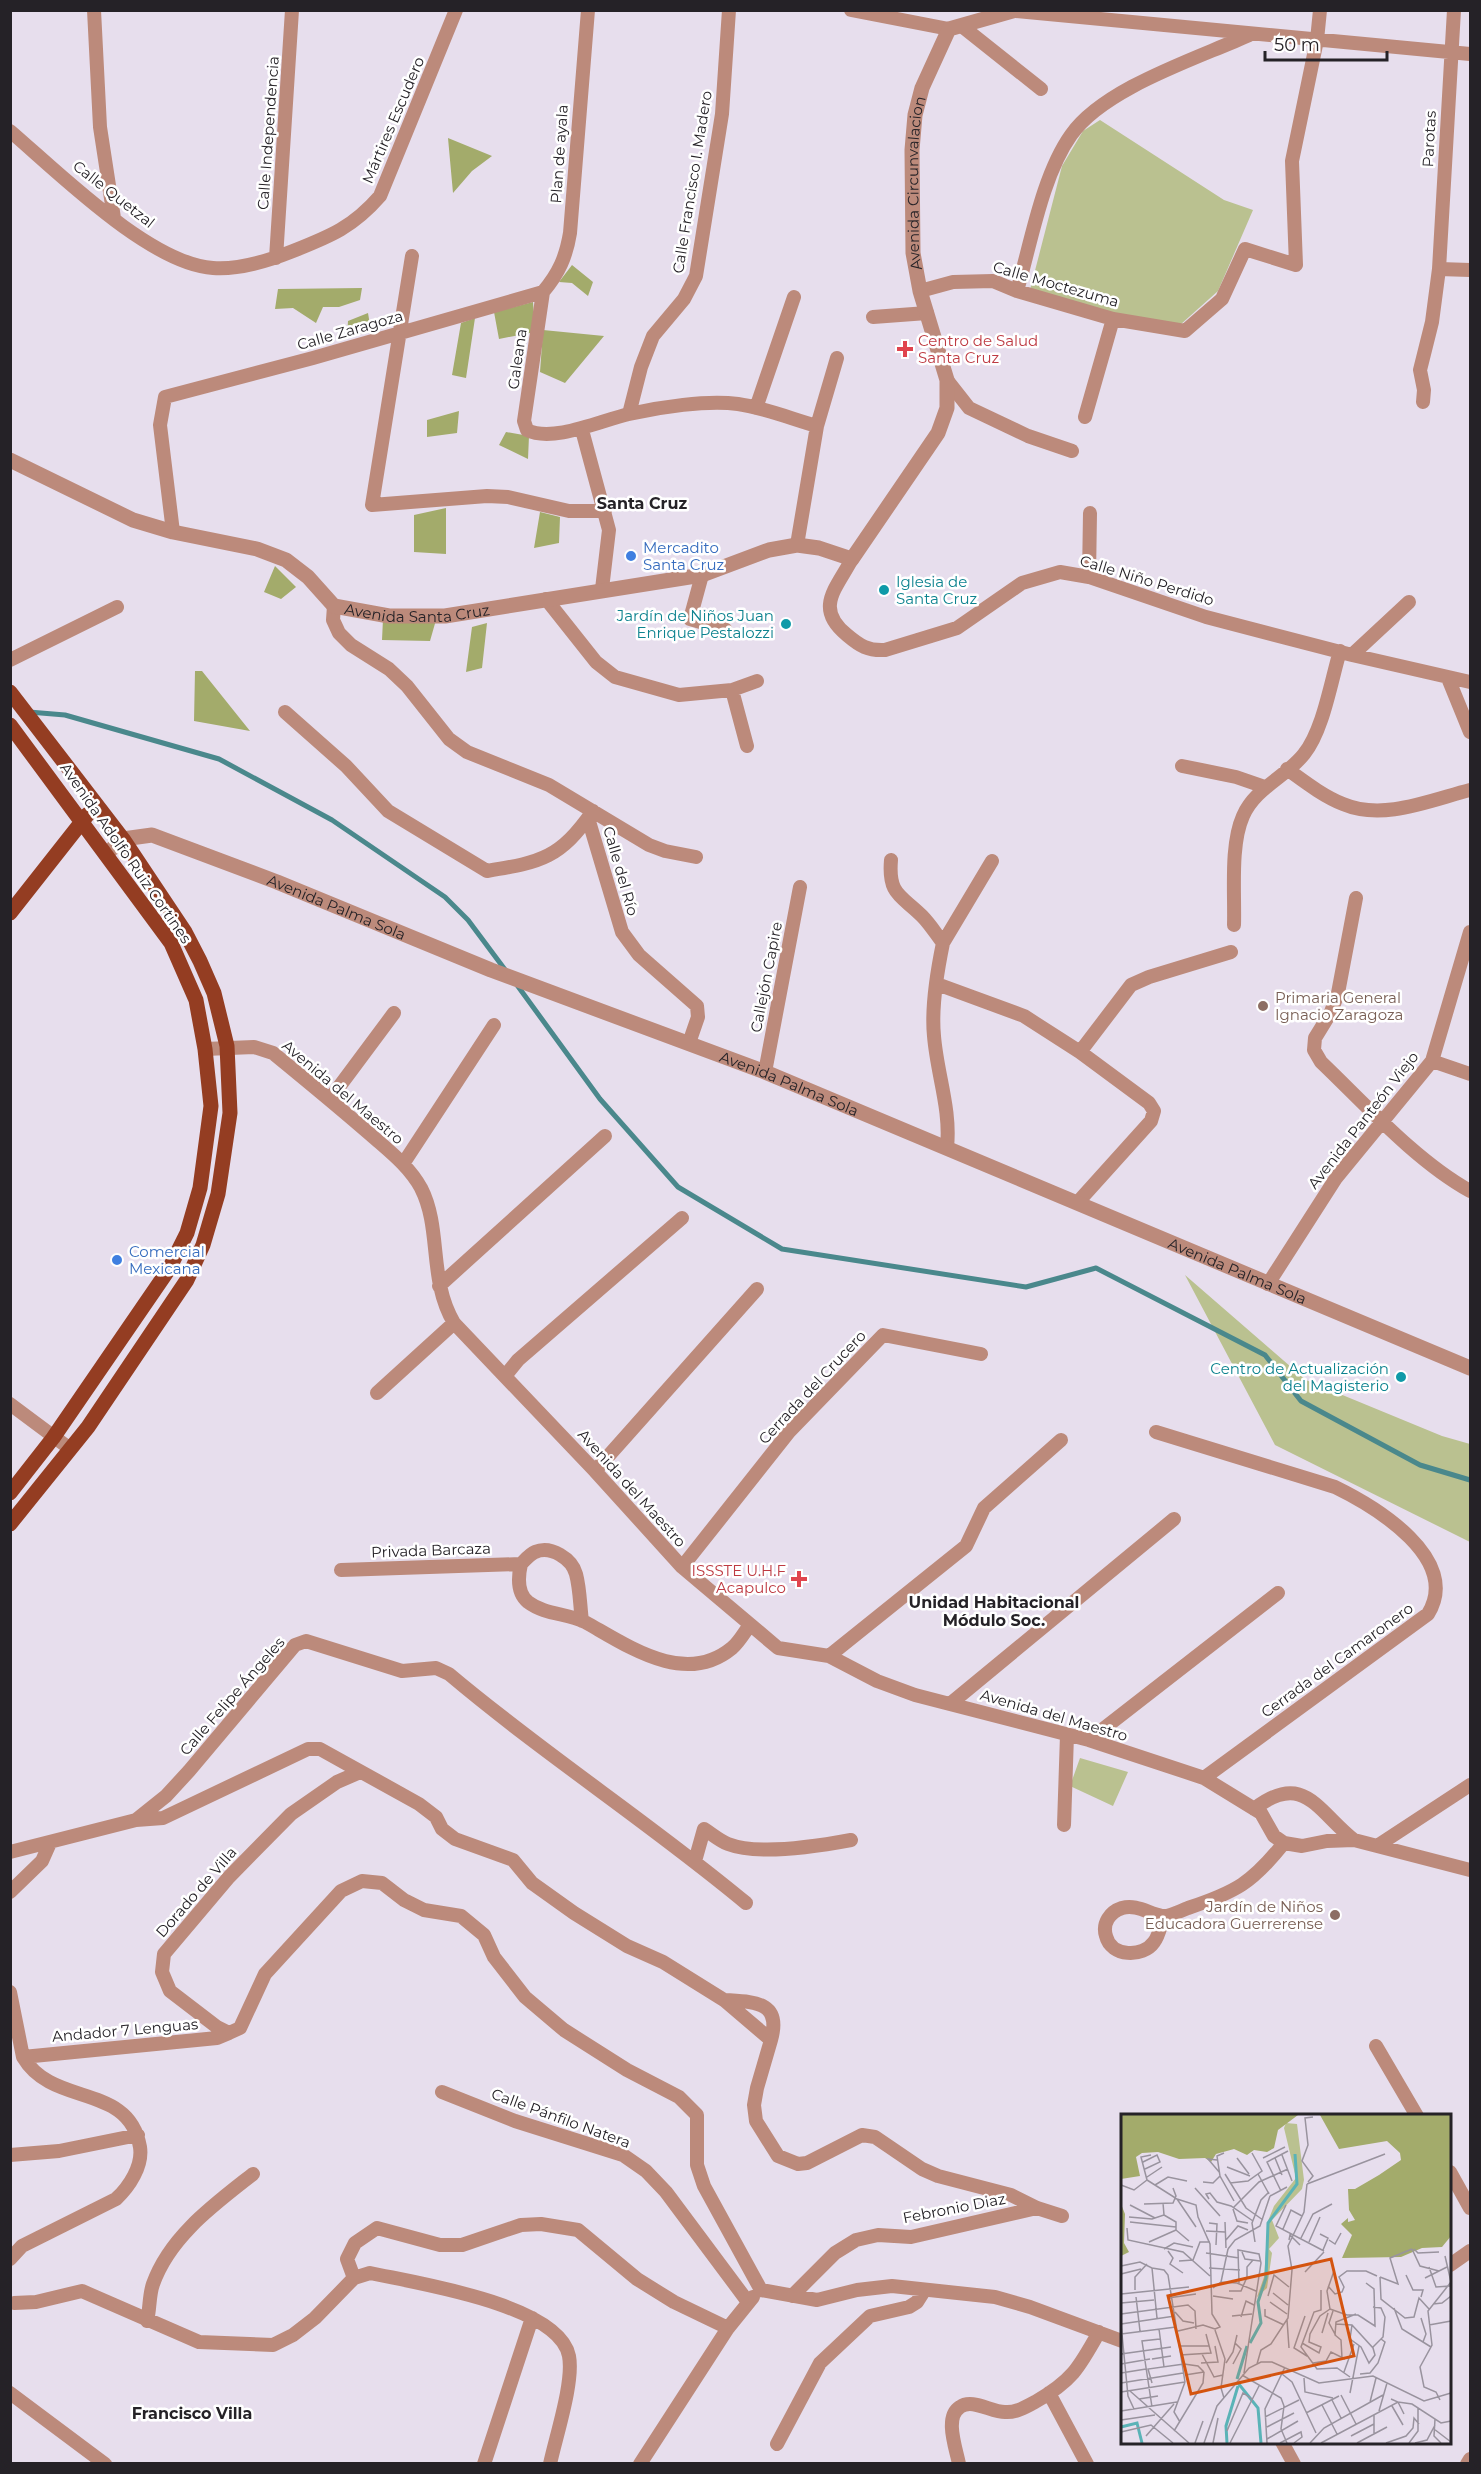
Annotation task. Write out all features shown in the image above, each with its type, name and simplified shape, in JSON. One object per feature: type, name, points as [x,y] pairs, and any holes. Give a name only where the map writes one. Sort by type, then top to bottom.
[{"type":"main road","name":"Avenida Adolfo Ruiz Cortines","points":[[10,692],[123,839],[185,932],[214,993],[227,1046],[230,1113],[218,1194],[203,1245],[187,1280],[87,1427],[10,1524]]},
{"type":"main road","name":"Avenida Adolfo Ruiz Cortines","points":[[10,725],[171,943],[196,1000],[205,1049],[211,1106],[200,1188],[187,1233],[169,1269],[54,1438],[10,1493]]},
{"type":"main road","points":[[10,914],[82,821],[97,806]]},
{"type":"street","points":[[94,10],[100,127],[114,218]]},
{"type":"street","name":"Calle Independencia","points":[[276,258],[292,10]]},
{"type":"street","name":"Mártires Escudero","points":[[276,258],[337,234],[360,218],[380,196],[456,10]]},
{"type":"street","name":"Plan de ayala","points":[[543,292],[556,276],[566,257],[570,233],[588,10]]},
{"type":"street","name":"Calle Francisco I. Madero","points":[[629,414],[641,367],[653,336],[684,299],[696,276],[722,114],[729,10]]},
{"type":"street","points":[[851,10],[877,12],[956,28],[1041,89]]},
{"type":"street","points":[[1177,25],[1178,10]]},
{"type":"street","points":[[1317,40],[1320,10]]},
{"type":"street","name":"Parotas","points":[[1423,402],[1424,390],[1420,370],[1432,322],[1439,269],[1454,10]]},
{"type":"street","points":[[956,28],[1016,11],[1470,54]]},
{"type":"street","name":"Avenida Circunvalacion","points":[[852,558],[938,433],[947,408],[947,380],[920,291],[913,253],[912,150],[915,115],[922,87],[956,28]]},
{"type":"street","points":[[1017,291],[1057,160],[1071,135],[1088,115],[1117,94],[1251,34]]},
{"type":"street","name":"Calle Moctezuma","points":[[920,291],[953,282],[993,281],[1017,291],[1113,319],[1185,331],[1222,299],[1245,249],[1296,265],[1292,161],[1317,40]]},
{"type":"street","name":"Calle Quetzal","points":[[10,131],[114,218],[160,249],[210,268],[234,269],[276,258]]},
{"type":"street","points":[[412,256],[402,331],[372,505],[508,496],[569,511],[606,511]]},
{"type":"street","points":[[1439,269],[1470,270]]},
{"type":"street","name":"Calle Zaragoza","points":[[173,532],[160,425],[165,397],[313,358],[543,292]]},
{"type":"street","name":"Galeana","points":[[543,292],[524,421],[527,430],[534,433],[582,430]]},
{"type":"street","points":[[756,408],[794,297]]},
{"type":"street","points":[[873,317],[927,314]]},
{"type":"street","points":[[1085,417],[1113,319]]},
{"type":"street","points":[[796,545],[818,426],[837,358]]},
{"type":"street","points":[[947,380],[969,408],[1028,436],[1072,451]]},
{"type":"street","points":[[602,590],[608,541],[606,511],[582,430],[629,414],[716,402],[756,408],[818,426]]},
{"type":"street","name":"Avenida Santa Cruz","points":[[10,460],[133,520],[173,532],[256,549],[286,560],[308,577],[334,606],[389,616],[445,616],[702,575],[769,550],[796,545],[819,548],[852,558]]},
{"type":"street","points":[[1089,577],[1090,513]]},
{"type":"street","name":"Calle Niño Perdido","points":[[852,558],[833,594],[829,615],[834,624],[848,636],[862,647],[873,651],[885,650],[957,628],[1022,583],[1060,573],[1089,577],[1206,616],[1346,653],[1470,682]]},
{"type":"street","points":[[702,575],[690,619],[725,629]]},
{"type":"street","points":[[546,599],[596,662],[615,677],[679,695],[732,690],[757,681]]},
{"type":"street","points":[[1234,925],[1237,832],[1244,813],[1265,787],[1304,754],[1316,734],[1346,653],[1409,602]]},
{"type":"street","points":[[334,606],[333,620],[339,633],[351,645],[389,669],[407,686],[449,739],[467,752],[530,776],[591,815],[649,844],[665,851],[696,856]]},
{"type":"street","points":[[10,660],[117,607]]},
{"type":"street","points":[[1448,678],[1470,732]]},
{"type":"street","points":[[732,690],[747,746]]},
{"type":"street","points":[[285,712],[346,766],[362,786],[388,811],[487,871],[530,864],[552,856],[567,844],[591,815]]},
{"type":"street","points":[[1182,766],[1236,777],[1265,787]]},
{"type":"street","points":[[1287,769],[1344,805],[1367,810],[1390,810],[1470,790]]},
{"type":"street","name":"Calle del Río","points":[[591,815],[615,916],[622,932],[639,955],[698,1006],[698,1017],[689,1043]]},
{"type":"street","name":"Avenida Palma Sola","points":[[123,839],[152,835],[277,882],[491,970],[765,1072],[1470,1368]]},
{"type":"street","points":[[106,854],[123,839]]},
{"type":"street","points":[[891,860],[890,877],[893,888],[901,899],[922,916],[943,943]]},
{"type":"street","points":[[947,1147],[950,1124],[934,1036],[937,984],[943,943],[992,861]]},
{"type":"street","name":"Callejón Capire","points":[[765,1072],[800,887]]},
{"type":"street","points":[[1356,898],[1338,993],[1331,1012],[1315,1038],[1314,1050],[1321,1062],[1383,1121],[1422,1155],[1470,1191]]},
{"type":"street","name":"Avenida Panteón Viejo","points":[[1268,1284],[1336,1179],[1432,1061],[1470,939]]},
{"type":"street","points":[[1080,1052],[1131,985],[1149,976],[1231,952]]},
{"type":"street","points":[[937,984],[1021,1015],[1080,1052],[1149,1103],[1154,1111],[1151,1121],[1078,1202]]},
{"type":"street","points":[[330,1099],[394,1013]]},
{"type":"street","points":[[404,1164],[494,1025]]},
{"type":"street","name":"Avenida del Maestro","points":[[205,1049],[227,1046],[254,1047],[273,1053],[404,1164],[421,1188],[429,1215],[439,1286],[444,1306],[454,1323],[595,1471],[682,1568],[778,1648],[829,1656],[877,1681],[915,1695],[1089,1740],[1204,1778],[1261,1813],[1274,1836],[1284,1843]]},
{"type":"street","points":[[1432,1061],[1470,1074]]},
{"type":"street","points":[[439,1286],[605,1136]]},
{"type":"street","points":[[505,1376],[518,1360],[682,1218]]},
{"type":"street","points":[[595,1471],[756,1289]]},
{"type":"street","points":[[377,1393],[454,1323]]},
{"type":"street","name":"Cerrada del Crucero","points":[[682,1568],[789,1432],[883,1335],[981,1354]]},
{"type":"street","points":[[10,1404],[69,1448]]},
{"type":"street","name":"Cerrada del Camaronero","points":[[1156,1432],[1335,1488],[1361,1500],[1393,1521],[1419,1547],[1437,1589],[1436,1602],[1428,1614],[1204,1778]]},
{"type":"street","points":[[829,1656],[966,1546],[984,1509],[1061,1440]]},
{"type":"street","points":[[951,1704],[1174,1519]]},
{"type":"street","name":"Privada Barcaza","points":[[341,1570],[521,1564],[534,1552],[554,1551],[576,1572],[582,1621]]},
{"type":"street","points":[[521,1564],[519,1587],[527,1601],[542,1610],[582,1621],[612,1639],[666,1661],[693,1666],[707,1662],[733,1647],[749,1626]]},
{"type":"street","points":[[1089,1740],[1278,1593]]},
{"type":"street","name":"Calle Felipe Ángeles","points":[[10,1852],[136,1820],[166,1796],[295,1645],[306,1641],[402,1671],[435,1668],[449,1674],[542,1747],[695,1861],[746,1903]]},
{"type":"street","points":[[1064,1825],[1067,1734]]},
{"type":"street","points":[[136,1820],[163,1818],[308,1749],[320,1749],[419,1804],[436,1817],[442,1829],[455,1839],[513,1860],[532,1883],[574,1913],[627,1946],[663,1962],[724,2000],[771,2040]]},
{"type":"street","name":"Dorado de Villa","points":[[230,2032],[217,2027],[170,1991],[162,1972],[164,1954],[229,1877],[291,1814],[337,1782],[360,1772]]},
{"type":"street","points":[[1377,1846],[1470,1785]]},
{"type":"street","points":[[1254,1809],[1272,1795],[1294,1794],[1310,1798],[1320,1806],[1333,1824],[1354,1840]]},
{"type":"street","points":[[695,1861],[704,1829],[729,1844],[767,1849],[818,1846],[851,1840]]},
{"type":"street","points":[[1164,1916],[1226,1895],[1246,1883],[1262,1870],[1284,1843],[1302,1846],[1327,1841],[1354,1840],[1470,1870]]},
{"type":"street","points":[[10,1892],[42,1861],[50,1843]]},
{"type":"street","points":[[230,2032],[240,2028],[246,2019],[265,1974],[341,1891],[362,1881],[382,1883],[404,1900],[424,1910],[461,1916],[484,1935],[494,1957],[525,1997],[564,2030],[627,2070],[679,2097],[697,2115],[697,2165],[704,2186],[761,2290]]},
{"type":"street","points":[[10,1992],[23,2057],[40,2079],[107,2103],[127,2116],[138,2135],[142,2156],[128,2188],[116,2199],[22,2246],[10,2259]]},
{"type":"street","points":[[724,2000],[758,2002],[773,2014],[775,2025],[754,2106],[756,2121],[778,2156],[798,2164],[807,2163],[862,2136],[875,2137],[922,2169],[938,2176],[1011,2195],[1037,2208],[1062,2216]]},
{"type":"street","name":"Andador 7 Lenguas","points":[[23,2057],[217,2038],[230,2032]]},
{"type":"street","points":[[1376,2046],[1416,2114]]},
{"type":"street","name":"Calle Pánfilo Natera","points":[[442,2092],[515,2121],[623,2155],[666,2192],[748,2302]]},
{"type":"street","points":[[10,2155],[59,2151],[138,2135]]},
{"type":"street","points":[[147,2321],[151,2288],[168,2256],[206,2211],[253,2175]]},
{"type":"street","points":[[1451,2175],[1470,2208]]},
{"type":"street","name":"Febronio Diaz","points":[[792,2296],[835,2253],[856,2240],[878,2235],[911,2237],[1037,2208]]},
{"type":"street","points":[[354,2278],[347,2259],[361,2237],[377,2228],[440,2245],[462,2245],[521,2224],[561,2226],[578,2230],[637,2279],[674,2302],[728,2328]]},
{"type":"street","points":[[1451,2264],[1470,2251]]},
{"type":"street","points":[[12,2304],[36,2302],[82,2291],[199,2342],[273,2345],[293,2336],[315,2318],[354,2278],[370,2273],[504,2304],[555,2331],[564,2341],[569,2356],[569,2374],[550,2463]]},
{"type":"street","points":[[761,2290],[817,2300],[857,2290],[892,2286],[995,2297],[1121,2341]]},
{"type":"street","points":[[640,2463],[728,2328],[748,2302],[761,2290]]},
{"type":"street","points":[[777,2444],[820,2363],[870,2316],[909,2307],[917,2302],[924,2291]]},
{"type":"street","points":[[484,2463],[532,2318]]},
{"type":"street","points":[[959,2463],[951,2424],[955,2412],[961,2405],[972,2404],[1005,2412],[1020,2410],[1049,2393],[1075,2373],[1100,2332]]},
{"type":"street","points":[[10,2393],[105,2463]]},
{"type":"street","points":[[1049,2393],[1087,2463]]},
{"type":"street","points":[[1283,2444],[1294,2463]]},
{"type":"street","points":[[1467,2463],[1470,2459]]},
{"type":"green space","points":[[1100,120],[1224,200],[1253,210],[1218,291],[1180,325],[1112,314],[1030,290],[1062,166],[1083,131]]},
{"type":"green space","points":[[448,138],[492,156],[472,171],[453,193]]},
{"type":"green space","points":[[572,265],[593,282],[588,296],[572,283],[559,282]]},
{"type":"green space","points":[[362,288],[360,300],[339,307],[323,307],[316,323],[293,308],[275,309],[278,289]]},
{"type":"green space","points":[[533,302],[535,332],[499,339],[494,312]]},
{"type":"green space","points":[[368,313],[371,331],[347,337],[348,321]]},
{"type":"green space","points":[[475,318],[466,378],[452,375],[461,323]]},
{"type":"green space","points":[[543,330],[604,336],[565,383],[540,372]]},
{"type":"green space","points":[[459,411],[457,433],[427,437],[427,420]]},
{"type":"green space","points":[[506,432],[529,436],[528,459],[499,445]]},
{"type":"green space","points":[[446,508],[446,554],[414,552],[414,515]]},
{"type":"green space","points":[[540,512],[560,517],[559,543],[534,548]]},
{"type":"green space","points":[[275,566],[296,587],[281,599],[264,592]]},
{"type":"green space","points":[[383,619],[436,620],[430,641],[382,640]]},
{"type":"green space","points":[[487,623],[482,668],[466,672],[472,627]]},
{"type":"green space","points":[[195,671],[202,671],[250,731],[194,721]]},
{"type":"green space","points":[[1185,1275],[1306,1380],[1442,1436],[1470,1444],[1470,1542],[1275,1445]]},
{"type":"green space","points":[[1080,1758],[1128,1772],[1113,1806],[1070,1786]]},
{"type":"waterway","points":[[29,712],[65,715],[219,759],[332,820],[445,897],[468,920],[506,971]]},
{"type":"waterway","points":[[517,985],[600,1099],[678,1187],[782,1249],[1026,1287],[1096,1268],[1265,1355],[1301,1401],[1420,1465],[1470,1480]]},
{"type":"place","name":"Centro de Salud Santa Cruz","points":[[905,349]]},
{"type":"place","name":"Mercadito Santa Cruz","points":[[631,556]]},
{"type":"place","name":"Iglesia de Santa Cruz","points":[[884,590]]},
{"type":"place","name":"Jardín de Niños Juan Enrique Pestalozzi","points":[[786,624]]},
{"type":"place","name":"Primaria General Ignacio Zaragoza","points":[[1263,1006]]},
{"type":"place","name":"Comercial Mexicana","points":[[117,1260]]},
{"type":"place","name":"Centro de Actualización del Magisterio","points":[[1401,1377]]},
{"type":"place","name":"ISSSTE U.H.F Acapulco","points":[[799,1579]]},
{"type":"place","name":"Jardín de Niños Educadora Guerrerense","points":[[1335,1915]]},
{"type":"district","name":"Santa Cruz","points":[[642,503]]},
{"type":"district","name":"Unidad Habitacional Módulo Soc.","points":[[994,1611]]},
{"type":"district","name":"Francisco Villa","points":[[192,2413]]}]
